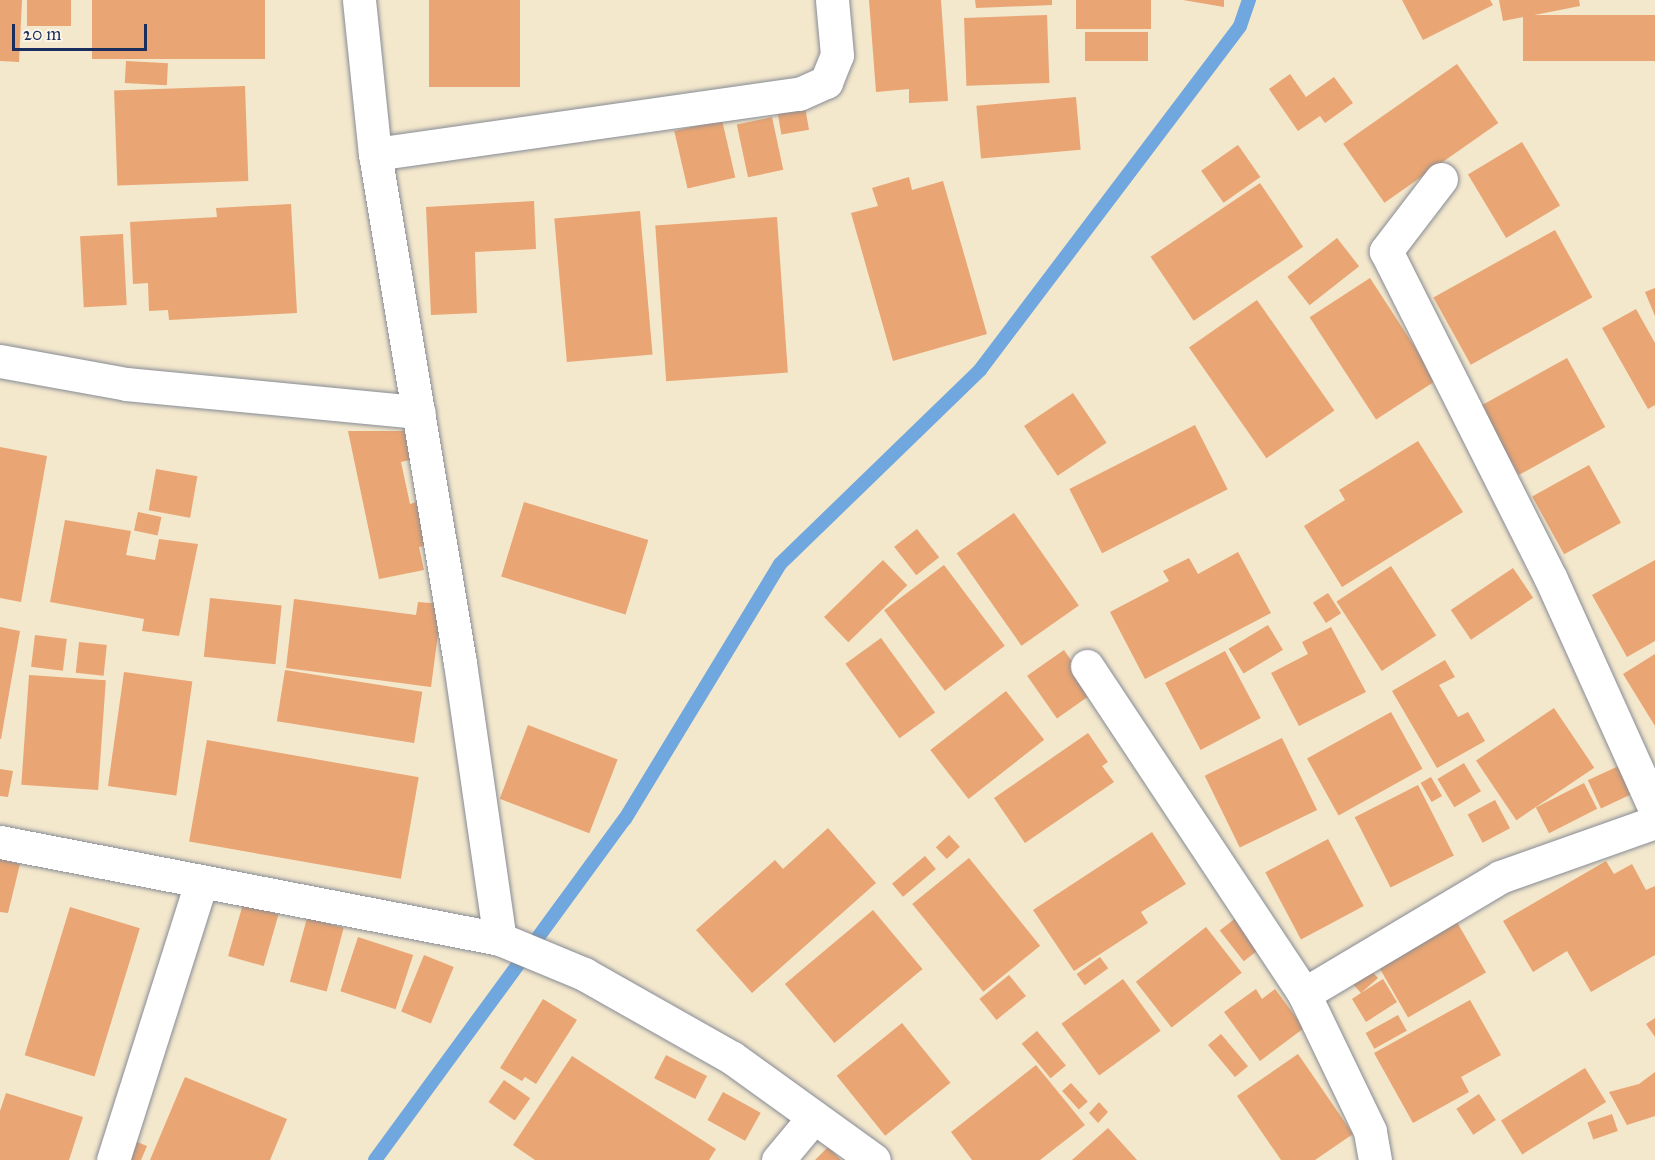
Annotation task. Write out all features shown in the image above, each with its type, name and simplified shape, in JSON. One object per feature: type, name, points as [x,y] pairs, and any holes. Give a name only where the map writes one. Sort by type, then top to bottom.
[{"type":"street","points":[[359,0],[375,154],[419,412],[500,939]]},
{"type":"street","points":[[375,154],[799,94],[826,82],[837,55],[832,0]]},
{"type":"street","points":[[1441,179],[1386,251],[1551,579],[1655,809]]},
{"type":"street","points":[[0,361],[126,384],[419,412]]},
{"type":"street","points":[[1087,666],[1304,994],[1370,1131],[1375,1160]]},
{"type":"street","points":[[1304,994],[1500,877],[1655,822]]},
{"type":"street","points":[[0,842],[201,883],[500,939],[584,974],[731,1057],[874,1160]]},
{"type":"street","points":[[113,1160],[201,883]]},
{"type":"street","points":[[778,1160],[814,1117]]},
{"type":"building","points":[[0,0],[22,0],[19,62],[0,61]]},
{"type":"building","points":[[27,0],[71,0],[71,26],[27,26]]},
{"type":"building","points":[[92,0],[265,0],[265,59],[92,59]]},
{"type":"building","points":[[429,0],[520,0],[520,87],[429,87]]},
{"type":"building","points":[[869,0],[941,0],[948,101],[909,103],[909,89],[876,92]]},
{"type":"building","points":[[975,0],[1052,0],[1052,5],[976,8]]},
{"type":"building","points":[[1076,0],[1151,0],[1151,29],[1076,29]]},
{"type":"building","points":[[1183,0],[1224,0],[1224,7]]},
{"type":"building","points":[[1402,0],[1490,0],[1493,5],[1423,40]]},
{"type":"building","points":[[1499,0],[1579,0],[1580,6],[1503,21]]},
{"type":"building","points":[[1047,15],[1049,83],[966,86],[964,18]]},
{"type":"building","points":[[1523,15],[1655,15],[1655,61],[1523,61]]},
{"type":"building","points":[[1085,32],[1148,32],[1148,61],[1085,61]]},
{"type":"building","points":[[126,61],[168,63],[167,85],[125,83]]},
{"type":"building","points":[[1457,64],[1498,123],[1384,203],[1343,144]]},
{"type":"building","points":[[1290,74],[1306,97],[1334,77],[1353,103],[1325,123],[1320,116],[1298,131],[1269,89]]},
{"type":"building","points":[[245,86],[248,181],[117,186],[114,91]]},
{"type":"building","points":[[1076,97],[1081,150],[981,159],[976,106]]},
{"type":"building","points":[[805,107],[809,130],[781,135],[777,112]]},
{"type":"building","points":[[772,117],[783,170],[748,177],[737,124]]},
{"type":"building","points":[[722,120],[735,177],[688,189],[674,131]]},
{"type":"building","points":[[1522,142],[1560,205],[1506,238],[1468,174]]},
{"type":"building","points":[[1238,145],[1260,177],[1224,203],[1201,171]]},
{"type":"building","points":[[909,177],[912,190],[943,181],[987,334],[893,361],[851,213],[878,206],[872,188]]},
{"type":"building","points":[[1260,183],[1303,247],[1194,321],[1151,257]]},
{"type":"building","points":[[534,201],[536,249],[475,252],[477,313],[431,315],[426,207]]},
{"type":"building","points":[[291,204],[297,313],[169,320],[168,310],[149,311],[148,283],[133,284],[130,222],[217,217],[216,208]]},
{"type":"building","points":[[640,211],[653,354],[567,362],[554,218]]},
{"type":"building","points":[[777,217],[788,373],[666,381],[655,226]]},
{"type":"building","points":[[1555,230],[1592,297],[1471,365],[1433,297]]},
{"type":"building","points":[[123,234],[127,305],[84,307],[80,236]]},
{"type":"building","points":[[1337,238],[1359,266],[1310,305],[1287,277]]},
{"type":"building","points":[[1370,278],[1436,380],[1376,420],[1310,317]]},
{"type":"building","points":[[1655,288],[1655,316],[1645,292]]},
{"type":"building","points":[[1257,300],[1334,411],[1266,458],[1189,348]]},
{"type":"building","points":[[1636,309],[1655,343],[1655,405],[1648,409],[1602,328]]},
{"type":"building","points":[[1567,358],[1605,427],[1519,475],[1480,406]]},
{"type":"building","points":[[1073,393],[1107,443],[1058,476],[1024,426]]},
{"type":"building","points":[[1195,425],[1228,489],[1102,553],[1069,489]]},
{"type":"building","points":[[348,431],[408,431],[414,459],[401,462],[410,504],[422,500],[432,544],[419,547],[424,570],[379,579]]},
{"type":"building","points":[[1418,441],[1463,512],[1342,587],[1304,526],[1345,500],[1339,490]]},
{"type":"building","points":[[0,447],[47,456],[21,602],[0,598]]},
{"type":"building","points":[[1589,465],[1621,523],[1564,554],[1532,497]]},
{"type":"building","points":[[156,469],[197,476],[190,518],[149,510]]},
{"type":"building","points":[[524,502],[648,540],[626,615],[501,577]]},
{"type":"building","points":[[138,512],[161,517],[158,536],[134,531]]},
{"type":"building","points":[[1014,513],[1079,606],[1021,646],[957,553]]},
{"type":"building","points":[[65,520],[131,531],[126,555],[155,560],[159,539],[198,544],[179,636],[142,631],[144,619],[50,602]]},
{"type":"building","points":[[917,529],[939,557],[916,575],[894,547]]},
{"type":"building","points":[[1238,552],[1271,613],[1145,679],[1110,612],[1169,581],[1163,571],[1189,558],[1198,574]]},
{"type":"building","points":[[883,560],[907,585],[848,642],[824,617]]},
{"type":"building","points":[[1655,560],[1655,641],[1627,657],[1592,595]]},
{"type":"building","points":[[944,565],[1005,646],[945,691],[884,610]]},
{"type":"building","points":[[1391,566],[1436,636],[1382,671],[1336,601]]},
{"type":"building","points":[[1513,568],[1533,598],[1471,640],[1451,610]]},
{"type":"building","points":[[1328,593],[1341,613],[1326,623],[1313,603]]},
{"type":"building","points":[[210,598],[282,606],[275,664],[204,657]]},
{"type":"building","points":[[294,599],[416,615],[418,602],[442,604],[431,687],[286,668]]},
{"type":"building","points":[[1268,625],[1283,650],[1244,674],[1229,649]]},
{"type":"building","points":[[0,627],[20,631],[1,739],[0,739]]},
{"type":"building","points":[[1331,627],[1366,692],[1299,726],[1271,673],[1308,654],[1302,642]]},
{"type":"building","points":[[35,635],[67,639],[63,671],[31,667]]},
{"type":"building","points":[[881,638],[935,712],[899,738],[845,664]]},
{"type":"building","points":[[79,642],[107,645],[104,676],[76,673]]},
{"type":"building","points":[[1064,650],[1094,693],[1057,718],[1027,676]]},
{"type":"building","points":[[1225,651],[1261,718],[1201,750],[1165,683]]},
{"type":"building","points":[[1655,654],[1655,726],[1623,674]]},
{"type":"building","points":[[1445,660],[1455,677],[1439,685],[1458,717],[1468,712],[1485,741],[1437,768],[1392,691]]},
{"type":"building","points":[[285,670],[422,692],[414,743],[277,721]]},
{"type":"building","points":[[124,672],[192,682],[176,795],[108,786]]},
{"type":"building","points":[[29,675],[106,680],[98,790],[21,785]]},
{"type":"building","points":[[1006,691],[1044,740],[969,799],[930,750]]},
{"type":"building","points":[[1554,708],[1594,768],[1516,820],[1476,761]]},
{"type":"building","points":[[1391,712],[1423,769],[1339,815],[1307,759]]},
{"type":"building","points":[[528,725],[618,759],[589,833],[500,799]]},
{"type":"building","points":[[1088,733],[1108,762],[1102,766],[1114,782],[1025,843],[994,798]]},
{"type":"building","points":[[1282,738],[1317,810],[1240,848],[1205,776]]},
{"type":"building","points":[[207,740],[419,777],[401,879],[189,841]]},
{"type":"building","points":[[1464,763],[1481,791],[1454,807],[1437,779]]},
{"type":"building","points":[[1625,763],[1638,791],[1601,808],[1588,780]]},
{"type":"building","points":[[0,769],[13,771],[8,797],[0,796]]},
{"type":"building","points":[[1431,777],[1442,796],[1432,802],[1421,783]]},
{"type":"building","points":[[1584,783],[1597,809],[1549,833],[1536,808]]},
{"type":"building","points":[[1418,785],[1454,855],[1391,888],[1355,817]]},
{"type":"building","points":[[1495,800],[1510,828],[1483,843],[1468,815]]},
{"type":"building","points":[[828,828],[876,883],[752,993],[696,930],[775,860],[783,869]]},
{"type":"building","points":[[1152,832],[1186,884],[1141,912],[1148,923],[1074,971],[1033,910]]},
{"type":"building","points":[[949,835],[960,847],[947,859],[936,847]]},
{"type":"building","points":[[1328,839],[1364,906],[1301,939],[1265,872]]},
{"type":"building","points":[[925,856],[936,869],[903,897],[892,884]]},
{"type":"building","points":[[969,858],[1040,946],[983,992],[912,904]]},
{"type":"building","points":[[0,859],[20,864],[8,913],[0,912]]},
{"type":"building","points":[[1606,861],[1614,874],[1632,864],[1646,890],[1655,886],[1655,955],[1591,992],[1567,951],[1533,972],[1503,921]]},
{"type":"building","points":[[243,904],[279,914],[264,966],[228,956]]},
{"type":"building","points":[[70,907],[140,928],[94,1077],[25,1055]]},
{"type":"building","points":[[873,910],[922,969],[834,1043],[785,984]]},
{"type":"building","points":[[1241,914],[1265,945],[1244,961],[1220,931]]},
{"type":"building","points":[[1454,917],[1486,972],[1408,1017],[1376,962]]},
{"type":"building","points":[[307,918],[344,928],[327,992],[290,982]]},
{"type":"building","points":[[1206,927],[1242,973],[1172,1027],[1136,982]]},
{"type":"building","points":[[358,937],[413,955],[396,1009],[340,991]]},
{"type":"building","points":[[424,955],[454,967],[431,1024],[401,1012]]},
{"type":"building","points":[[1100,957],[1108,968],[1085,985],[1077,974]]},
{"type":"building","points":[[1366,965],[1378,978],[1361,993],[1349,980]]},
{"type":"building","points":[[1009,975],[1026,996],[996,1020],[979,999]]},
{"type":"building","points":[[1123,979],[1161,1031],[1099,1075],[1062,1024]]},
{"type":"building","points":[[1383,979],[1397,1002],[1366,1022],[1352,999]]},
{"type":"building","points":[[1256,989],[1262,999],[1275,989],[1304,1028],[1260,1061],[1224,1012]]},
{"type":"building","points":[[543,999],[577,1020],[536,1084],[525,1077],[522,1081],[500,1068]]},
{"type":"building","points":[[1470,1000],[1501,1055],[1461,1077],[1469,1092],[1413,1123],[1374,1053]]},
{"type":"building","points":[[1398,1015],[1407,1031],[1374,1049],[1366,1033]]},
{"type":"building","points":[[1655,1018],[1655,1037],[1646,1024]]},
{"type":"building","points":[[902,1023],[950,1083],[885,1136],[837,1076]]},
{"type":"building","points":[[1037,1031],[1066,1065],[1051,1078],[1022,1044]]},
{"type":"building","points":[[1221,1034],[1248,1066],[1235,1077],[1208,1045]]},
{"type":"building","points":[[1298,1054],[1353,1134],[1315,1160],[1281,1160],[1237,1096]]},
{"type":"building","points":[[666,1055],[707,1076],[695,1099],[654,1078]]},
{"type":"building","points":[[572,1056],[716,1149],[709,1160],[535,1160],[513,1145]]},
{"type":"building","points":[[1036,1065],[1085,1125],[1040,1160],[972,1160],[951,1132]]},
{"type":"building","points":[[1585,1068],[1606,1102],[1522,1154],[1501,1120]]},
{"type":"building","points":[[1655,1072],[1655,1116],[1627,1125],[1609,1092],[1639,1084]]},
{"type":"building","points":[[185,1077],[287,1119],[270,1160],[150,1160]]},
{"type":"building","points":[[504,1080],[530,1098],[515,1120],[489,1102]]},
{"type":"building","points":[[1071,1083],[1088,1102],[1079,1110],[1062,1091]]},
{"type":"building","points":[[723,1092],[761,1113],[745,1141],[707,1120]]},
{"type":"building","points":[[6,1093],[83,1117],[69,1160],[0,1160],[0,1111]]},
{"type":"building","points":[[1479,1094],[1496,1120],[1473,1135],[1456,1109]]},
{"type":"building","points":[[1099,1102],[1108,1112],[1098,1123],[1089,1113]]},
{"type":"building","points":[[1612,1114],[1618,1131],[1593,1139],[1587,1122]]},
{"type":"building","points":[[1108,1128],[1137,1160],[1072,1160]]},
{"type":"building","points":[[130,1139],[147,1146],[141,1160],[122,1160]]},
{"type":"building","points":[[828,1147],[841,1160],[815,1160]]},
{"type":"waterway","points":[[375,1160],[625,819],[780,564],[980,370],[1240,26],[1249,0]]}]
